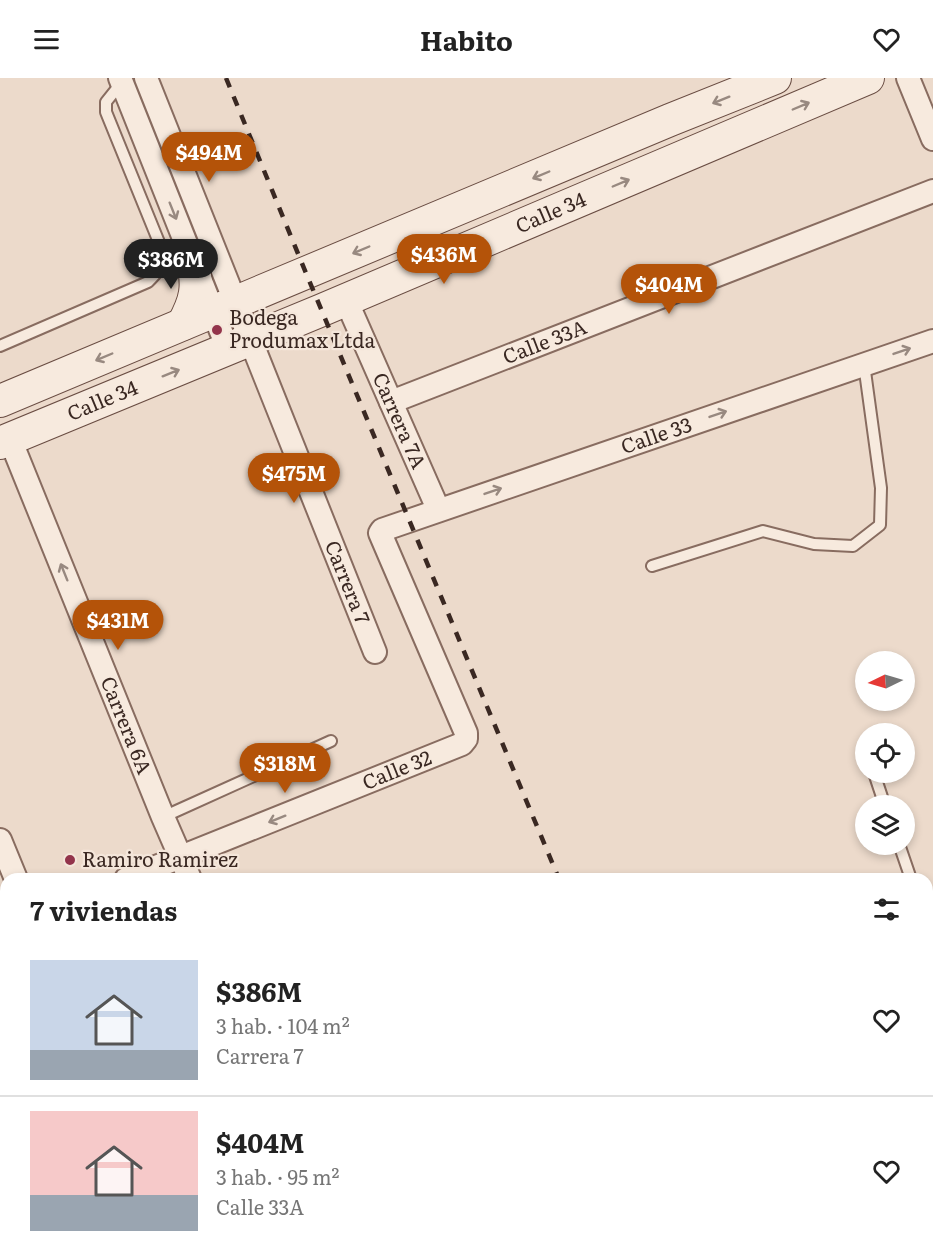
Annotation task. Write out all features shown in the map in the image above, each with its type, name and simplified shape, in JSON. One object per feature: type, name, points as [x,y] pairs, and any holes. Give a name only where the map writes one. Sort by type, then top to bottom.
[{"type":"main road","name":"Calle 34","points":[[0,401],[775,78]]},
{"type":"main road","name":"Calle 34","points":[[5,441],[346,300],[868,78]]},
{"type":"main road","points":[[670,120],[684,156]]},
{"type":"main road","points":[[181,255],[196,276],[196,292],[192,308],[183,324]]},
{"type":"street","name":"Carrera 7","points":[[146,78],[224,307],[375,652]]},
{"type":"street","points":[[908,78],[933,139]]},
{"type":"street","name":"Carrera 7","points":[[121,80],[181,255],[224,307]]},
{"type":"street","name":"Calle 33A","points":[[391,402],[933,191]]},
{"type":"street","name":"Carrera 7A","points":[[346,300],[438,509]]},
{"type":"street","name":"Calle 33","points":[[466,739],[466,733],[380,531],[438,509],[933,341]]},
{"type":"street","name":"Carrera 6A","points":[[5,441],[187,873]]},
{"type":"street","name":"Calle 32","points":[[142,873],[462,744],[466,739]]},
{"type":"street","points":[[0,840],[14,873]]},
{"type":"lane","points":[[0,346],[148,282],[181,255]]},
{"type":"lane","points":[[652,566],[763,531],[814,544],[853,546],[880,525],[881,488],[864,364]]},
{"type":"lane","points":[[163,817],[331,741]]},
{"type":"lane","points":[[903,855],[909,873]]},
{"type":"railway","points":[[226,78],[556,873]]},
{"type":"place","name":"Bodega Produmax Ltda","points":[[217,330]]},
{"type":"place","name":"Ramiro Ramirez","points":[[70,860]]}]
